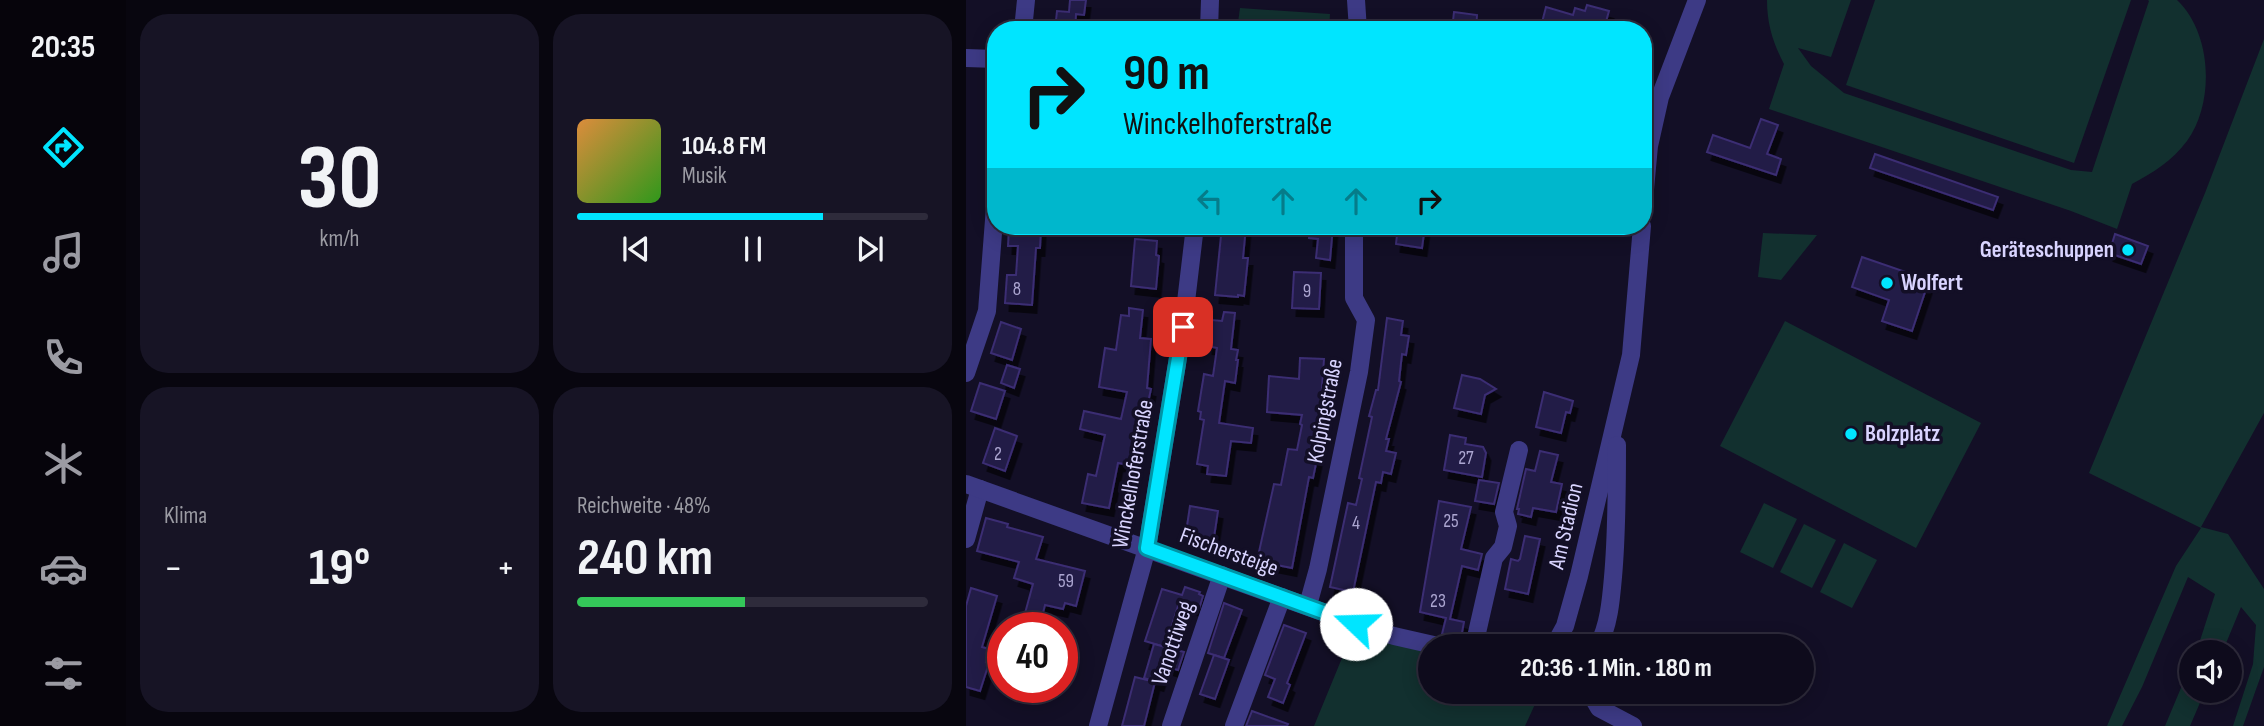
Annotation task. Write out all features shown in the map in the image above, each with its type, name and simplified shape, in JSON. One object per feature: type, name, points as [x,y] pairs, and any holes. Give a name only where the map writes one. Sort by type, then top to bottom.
[{"type":"street","points":[[1024,21],[1026,0]]},
{"type":"street","points":[[1209,21],[1210,0]]},
{"type":"street","points":[[1652,125],[1697,0]]},
{"type":"street","points":[[1359,21],[1360,1]]},
{"type":"street","points":[[966,58],[987,59]]},
{"type":"street","points":[[966,373],[987,311],[993,235]]},
{"type":"street","name":"Winckelhoferstraße","points":[[1098,726],[1147,548],[1183,327],[1194,235]]},
{"type":"street","name":"Kolpingstraße","points":[[1308,605],[1355,390],[1366,320],[1354,298],[1354,235]]},
{"type":"street","name":"Am Stadion","points":[[1560,634],[1579,576],[1631,355],[1641,235]]},
{"type":"street","name":"Am Stadion","points":[[1603,634],[1608,620],[1617,529],[1617,415]]},
{"type":"street","points":[[1477,634],[1494,558],[1503,547],[1508,526],[1504,512],[1519,450]]},
{"type":"street","points":[[966,539],[973,486]]},
{"type":"street","name":"Fischersteige","points":[[973,486],[1282,597],[1394,636],[1418,641]]},
{"type":"street","name":"Vanottiweg","points":[[1171,726],[1222,575]]},
{"type":"street","points":[[1234,726],[1282,597]]},
{"type":"street","points":[[1597,704],[1599,708],[1633,726]]},
{"type":"green space","points":[[1767,0],[1851,0],[1831,57],[1798,48],[1811,66],[1844,93],[2071,170],[2092,172],[2148,0],[2177,0],[2189,14],[2203,49],[2206,68],[2202,107],[2196,125],[2181,148],[2162,166],[2132,184],[2117,229],[1769,109],[1784,64],[1771,33]]},
{"type":"green space","points":[[1875,0],[2131,0],[2074,163],[1846,85]]},
{"type":"green space","points":[[1240,8],[1330,14],[1330,21],[1238,21]]},
{"type":"green space","points":[[2264,39],[2264,413],[2201,527],[2228,534],[2264,589],[2264,667],[2243,726],[2233,726],[2253,664],[2256,625],[2241,607],[2227,640],[2200,640],[2215,594],[2188,577],[2142,687],[2122,726],[2107,726],[2176,566],[2201,528],[2089,473],[2205,193]]},
{"type":"green space","points":[[1763,233],[1817,235],[1781,280],[1758,277]]},
{"type":"green space","name":"Bolzplatz","points":[[1785,321],[1981,423],[1916,548],[1720,446]]},
{"type":"green space","points":[[1764,503],[1797,519],[1773,568],[1740,552]]},
{"type":"green space","points":[[1804,524],[1836,540],[1812,588],[1780,572]]},
{"type":"green space","points":[[1844,543],[1877,560],[1852,608],[1820,592]]},
{"type":"green space","points":[[1356,624],[1418,646],[1418,704],[1535,704],[1525,726],[1314,726]]},
{"type":"green space","points":[[2179,693],[2179,703],[2200,703],[2190,726],[2165,726]]},
{"type":"building","points":[[1070,0],[1086,0],[1084,15],[1076,14],[1076,21],[1056,21],[1057,11],[1069,12]]},
{"type":"building","points":[[1587,5],[1609,11],[1606,21],[1542,21],[1546,7],[1573,15],[1575,8],[1585,11]]},
{"type":"building","points":[[1454,12],[1477,15],[1477,21],[1453,21]]},
{"type":"building","points":[[1761,119],[1778,125],[1767,154],[1781,159],[1776,175],[1707,152],[1713,135],[1750,148]]},
{"type":"building","points":[[1875,154],[1998,197],[1993,210],[1870,168]]},
{"type":"building","name":"Geräteschuppen","points":[[2115,234],[2148,246],[2141,264],[2109,253]]},
{"type":"building","points":[[1009,235],[1041,235],[1040,248],[1036,248],[1032,305],[1005,303],[1007,275],[1016,275],[1018,246],[1008,246]]},
{"type":"building","points":[[1221,235],[1245,235],[1243,258],[1248,258],[1244,296],[1215,295]]},
{"type":"building","points":[[1309,235],[1332,235],[1330,260],[1316,258],[1318,239],[1309,238]]},
{"type":"building","points":[[1397,235],[1424,235],[1422,248],[1396,244]]},
{"type":"building","points":[[1135,239],[1157,241],[1156,255],[1159,256],[1156,289],[1131,286]]},
{"type":"building","points":[[1862,257],[1929,280],[1912,331],[1882,321],[1889,300],[1852,287]]},
{"type":"building","points":[[1294,272],[1321,273],[1319,309],[1292,308]]},
{"type":"building","points":[[1129,308],[1143,310],[1140,338],[1151,339],[1147,388],[1151,389],[1135,462],[1125,460],[1124,464],[1118,463],[1109,508],[1082,503],[1088,474],[1096,476],[1105,435],[1080,429],[1084,411],[1121,419],[1127,392],[1099,387],[1105,348],[1116,350],[1121,315],[1129,316]]},
{"type":"building","points":[[1224,312],[1235,313],[1231,349],[1238,350],[1238,360],[1235,383],[1225,381],[1219,423],[1253,428],[1251,443],[1231,441],[1226,476],[1207,474],[1208,466],[1197,464],[1204,420],[1200,419],[1201,412],[1198,411],[1204,374],[1213,376],[1217,348],[1208,346],[1212,320],[1222,321]]},
{"type":"building","points":[[1387,318],[1403,321],[1401,335],[1409,336],[1406,355],[1402,354],[1401,382],[1386,439],[1389,439],[1386,451],[1396,453],[1391,474],[1383,472],[1381,483],[1376,482],[1353,592],[1330,587],[1348,503],[1356,505],[1362,479],[1359,478],[1372,417],[1369,416],[1378,390]]},
{"type":"building","points":[[1001,322],[1021,329],[1012,360],[991,353]]},
{"type":"building","points":[[1300,358],[1324,359],[1320,415],[1326,416],[1313,478],[1309,477],[1292,568],[1257,561],[1274,484],[1281,485],[1288,449],[1297,450],[1302,425],[1302,415],[1267,412],[1269,376],[1299,379]]},
{"type":"building","points":[[1007,365],[1020,369],[1014,388],[1001,383]]},
{"type":"building","points":[[1462,375],[1480,379],[1496,389],[1485,395],[1481,414],[1454,408]]},
{"type":"building","points":[[980,383],[1005,391],[996,419],[971,411]]},
{"type":"building","points":[[1544,392],[1573,401],[1570,413],[1566,412],[1561,433],[1536,427]]},
{"type":"building","points":[[995,428],[1017,436],[1005,471],[983,463]]},
{"type":"building","points":[[1450,435],[1466,438],[1465,444],[1483,447],[1486,453],[1482,477],[1444,470]]},
{"type":"building","points":[[1540,451],[1558,455],[1551,482],[1562,484],[1556,512],[1533,508],[1531,517],[1518,514],[1526,469],[1535,471]]},
{"type":"building","points":[[1479,480],[1499,483],[1494,504],[1475,501]]},
{"type":"building","points":[[1439,501],[1471,507],[1461,549],[1482,554],[1478,570],[1462,566],[1450,619],[1464,622],[1462,634],[1442,634],[1446,618],[1420,612]]},
{"type":"building","points":[[1190,506],[1218,511],[1213,544],[1185,539]]},
{"type":"building","points":[[986,518],[1043,537],[1036,559],[1085,571],[1076,606],[1065,603],[1063,609],[1045,605],[1043,612],[1025,612],[1033,584],[1014,578],[1019,562],[977,551]]},
{"type":"building","points":[[1525,536],[1540,539],[1528,594],[1505,589],[1511,559],[1520,559]]},
{"type":"building","points":[[1185,587],[1200,592],[1203,596],[1199,609],[1179,603],[1165,647],[1145,641],[1162,589],[1182,595]]},
{"type":"building","points":[[971,588],[997,596],[992,612],[987,612],[987,630],[982,647],[987,648],[987,669],[980,691],[966,687],[966,606]]},
{"type":"building","points":[[1224,603],[1242,610],[1224,658],[1208,653]]},
{"type":"building","points":[[1284,625],[1306,633],[1287,683],[1290,685],[1283,703],[1268,697],[1275,679],[1265,675]]},
{"type":"building","points":[[1154,644],[1184,652],[1178,670],[1165,666],[1159,683],[1144,678]]},
{"type":"building","points":[[1214,655],[1229,660],[1215,699],[1200,694]]},
{"type":"building","points":[[1135,677],[1155,682],[1144,726],[1122,726]]},
{"type":"building","points":[[1252,711],[1288,724],[1246,726]]},
{"type":"place","name":"Geräteschuppen","points":[[2128,250]]},
{"type":"place","name":"Wolfert","points":[[1887,283]]},
{"type":"place","name":"Bolzplatz","points":[[1851,434]]},
{"type":"route","points":[[1183,327],[1147,548],[1356,624]]}]
